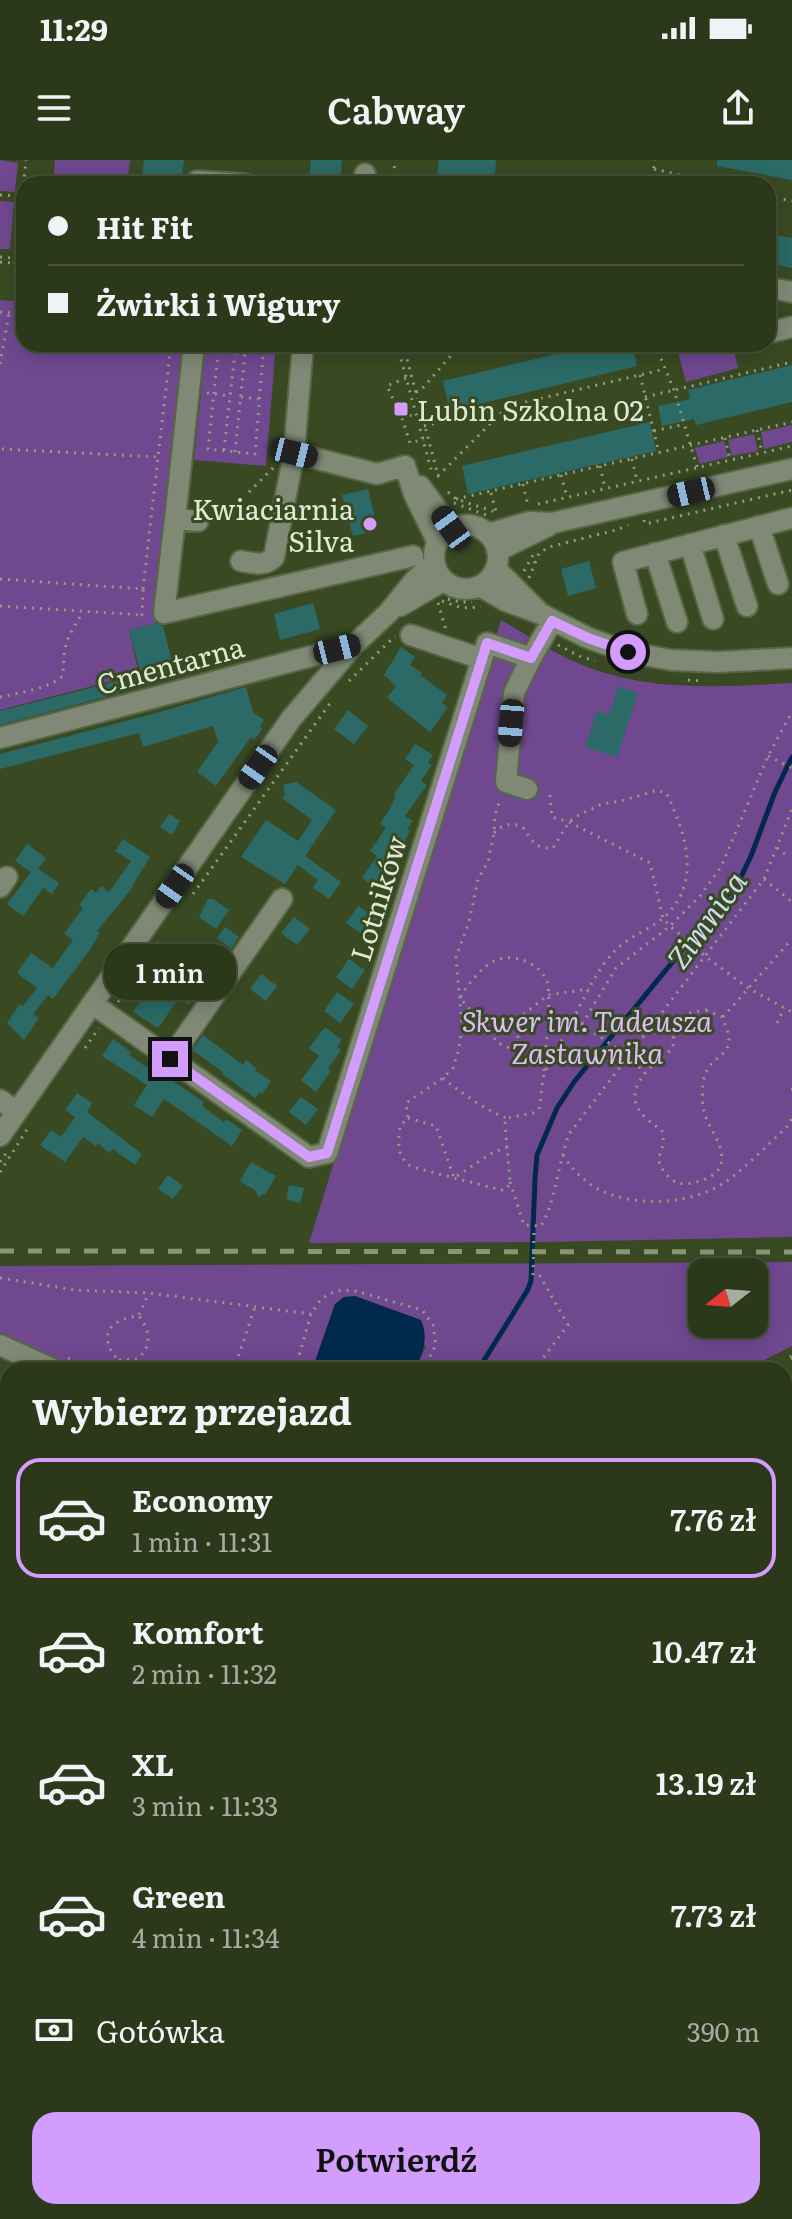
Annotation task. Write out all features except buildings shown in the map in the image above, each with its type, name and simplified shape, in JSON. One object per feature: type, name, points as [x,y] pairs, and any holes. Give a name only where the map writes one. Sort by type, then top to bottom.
[{"type":"street","points":[[193,352],[164,613],[413,556]]},
{"type":"street","points":[[241,561],[262,564],[274,557],[294,453],[302,352]]},
{"type":"street","points":[[294,453],[377,474],[406,468],[414,494],[444,535]]},
{"type":"street","points":[[0,1136],[102,1011],[291,719],[354,645],[400,626],[438,585],[434,552],[444,535],[464,525],[496,533],[529,522],[552,523],[792,469]]},
{"type":"street","points":[[637,614],[623,562],[792,518]]},
{"type":"street","points":[[175,519],[198,521]]},
{"type":"street","points":[[759,526],[778,584]]},
{"type":"street","points":[[496,533],[515,587],[546,617]]},
{"type":"street","points":[[481,598],[490,579],[496,533]]},
{"type":"street","points":[[724,535],[747,606]]},
{"type":"street","points":[[690,544],[713,619]]},
{"type":"street","points":[[655,553],[677,622]]},
{"type":"street","points":[[438,585],[513,604],[588,638],[628,652],[671,660],[719,662],[792,658]]},
{"type":"street","points":[[527,789],[506,782],[514,693],[546,617]]},
{"type":"street","points":[[400,626],[452,649],[531,658]]},
{"type":"street","name":"Cmentarna","points":[[0,738],[354,645]]},
{"type":"street","name":"Lotników","points":[[170,1059],[309,1157],[327,1153],[484,651]]},
{"type":"street","points":[[102,1011],[170,1059],[282,899]]},
{"type":"street","points":[[0,1345],[37,1362]]},
{"type":"path","points":[[653,176],[655,160]]},
{"type":"path","points":[[654,169],[684,176]]},
{"type":"path","points":[[0,260],[16,261]]},
{"type":"path","points":[[0,312],[16,313]]},
{"type":"path","points":[[0,364],[9,313]]},
{"type":"path","points":[[142,615],[170,352]]},
{"type":"path","points":[[218,352],[208,449],[255,454],[263,352]]},
{"type":"path","points":[[224,450],[235,352]]},
{"type":"path","points":[[235,452],[245,352]]},
{"type":"path","points":[[402,352],[440,485],[496,533]]},
{"type":"path","points":[[416,392],[454,352]]},
{"type":"path","points":[[658,352],[674,390],[697,467]]},
{"type":"path","points":[[645,397],[792,362]]},
{"type":"path","points":[[424,426],[665,369]]},
{"type":"path","points":[[640,375],[659,453]]},
{"type":"path","points":[[409,376],[440,485]]},
{"type":"path","points":[[409,376],[387,386],[410,443],[425,438]]},
{"type":"path","points":[[231,390],[260,399]]},
{"type":"path","points":[[189,391],[231,396]]},
{"type":"path","points":[[230,402],[240,404]]},
{"type":"path","points":[[438,476],[509,406]]},
{"type":"path","points":[[402,418],[418,412]]},
{"type":"path","points":[[456,499],[792,422]]},
{"type":"path","points":[[654,431],[685,424]]},
{"type":"path","points":[[757,430],[762,453]]},
{"type":"path","points":[[725,438],[730,460]]},
{"type":"path","points":[[523,484],[526,506],[792,446]]},
{"type":"path","points":[[1,448],[158,457]]},
{"type":"path","points":[[632,459],[637,481]]},
{"type":"path","points":[[600,466],[605,488]]},
{"type":"path","points":[[249,492],[274,467]]},
{"type":"path","points":[[561,475],[567,497]]},
{"type":"path","points":[[716,508],[792,490]]},
{"type":"path","points":[[491,491],[496,533]]},
{"type":"path","points":[[447,499],[496,533]]},
{"type":"path","points":[[515,587],[537,547]]},
{"type":"path","points":[[0,579],[143,589]]},
{"type":"path","points":[[438,585],[462,608],[481,598]]},
{"type":"path","points":[[438,585],[460,602],[481,598]]},
{"type":"path","points":[[433,604],[438,585]]},
{"type":"path","points":[[438,585],[452,649]]},
{"type":"path","points":[[0,606],[142,615],[164,613]]},
{"type":"path","points":[[0,697],[56,682],[63,676],[66,639],[84,611]]},
{"type":"path","points":[[346,680],[400,626]]},
{"type":"path","points":[[188,900],[330,699],[201,873]]},
{"type":"path","points":[[582,1024],[616,968],[670,926],[701,895],[721,867],[768,756],[792,712]]},
{"type":"path","points":[[768,756],[792,768]]},
{"type":"path","points":[[408,1118],[406,1103],[453,1068],[459,1049],[462,1025],[456,957],[469,922],[478,879],[488,862],[495,816],[506,782]]},
{"type":"path","points":[[494,833],[501,826],[511,823],[522,826],[534,843],[543,848],[553,848],[569,822],[602,804],[658,790],[667,794],[686,841],[688,862],[678,901],[663,918],[612,952],[543,1075]]},
{"type":"path","points":[[550,795],[552,817],[569,822],[650,863],[663,918],[670,926],[748,988],[792,1012]]},
{"type":"path","points":[[507,1118],[510,1182],[524,1225],[541,1226],[569,1134],[764,879],[792,809]]},
{"type":"path","points":[[777,848],[786,855]]},
{"type":"path","points":[[764,879],[792,902]]},
{"type":"path","points":[[102,1011],[151,956],[162,935]]},
{"type":"path","points":[[722,1017],[792,939]]},
{"type":"path","points":[[81,1049],[102,1011],[147,953],[152,941]]},
{"type":"path","points":[[443,1078],[507,1118],[539,1109],[548,995],[546,981],[535,965],[514,958],[495,960],[465,988],[460,998]]},
{"type":"path","points":[[460,998],[498,1043],[510,1048],[517,1040],[524,1014],[548,995],[589,989]]},
{"type":"path","points":[[777,1023],[784,1008]]},
{"type":"path","points":[[706,1010],[722,1017],[729,1040],[725,1054],[712,1064],[705,1075],[703,1106],[707,1121],[719,1142],[722,1162],[719,1170],[705,1179],[682,1184],[674,1182],[661,1167],[658,1156],[664,1143],[662,1131],[636,1104],[636,1091],[645,1073],[673,1048],[673,1028],[681,1016],[706,1010]]},
{"type":"path","points":[[573,1019],[629,1057],[645,1073]]},
{"type":"path","points":[[0,1162],[26,1125],[19,1112]]},
{"type":"path","points":[[0,1172],[30,1127],[19,1112]]},
{"type":"path","points":[[562,1153],[578,1175],[595,1188],[613,1196],[643,1201],[672,1201],[691,1197],[724,1183],[789,1125],[792,1117]]},
{"type":"path","points":[[408,1118],[400,1126],[397,1146],[404,1162],[412,1167],[501,1190],[507,1189],[510,1182]]},
{"type":"path","points":[[408,1118],[436,1126],[454,1178]]},
{"type":"path","points":[[454,1178],[507,1147]]},
{"type":"path","points":[[534,1227],[533,1275],[540,1276],[568,1325],[540,1362]]},
{"type":"path","points":[[0,1278],[75,1290],[149,1293],[311,1314]]},
{"type":"path","points":[[297,1362],[311,1314],[321,1299],[335,1291],[352,1290],[422,1310],[433,1325],[436,1345],[427,1362]]},
{"type":"path","points":[[139,1315],[149,1333],[147,1347],[137,1359],[119,1360],[109,1348],[109,1330],[119,1321],[139,1315],[149,1293]]},
{"type":"path","points":[[236,1362],[255,1307]]},
{"type":"green space","points":[[0,160],[18,163],[15,192],[0,191]]},
{"type":"green space","points":[[55,160],[130,160],[128,176],[54,176]]},
{"type":"green space","points":[[0,201],[14,202],[10,249],[0,249]]},
{"type":"green space","points":[[0,300],[16,301],[16,352],[184,352],[154,608],[157,623],[129,630],[139,674],[0,710]]},
{"type":"green space","points":[[205,352],[275,352],[266,466],[194,460]]},
{"type":"green space","points":[[678,352],[734,352],[738,368],[686,382]]},
{"type":"green space","points":[[792,425],[792,442],[764,449],[761,432]]},
{"type":"green space","points":[[754,434],[758,451],[732,456],[728,440]]},
{"type":"green space","points":[[724,441],[728,457],[700,464],[695,448]]},
{"type":"green space","name":"Skwer im. Tadeusza Zastawnika","points":[[501,620],[571,660],[625,678],[708,686],[792,683],[792,1237],[309,1243]]},
{"type":"green space","points":[[768,1262],[792,1262],[792,1346],[761,1362],[419,1362],[426,1346],[335,1304],[315,1362],[60,1362],[0,1336],[0,1266],[688,1263],[688,1338],[768,1338]]},
{"type":"water","points":[[355,1296],[421,1320],[425,1339],[418,1362],[315,1362],[335,1304],[344,1297]]},
{"type":"waterway","name":"Zimnica","points":[[483,1362],[531,1281],[537,1155],[557,1108],[574,1082],[739,881],[792,757]]},
{"type":"railway","points":[[0,1251],[792,1252]]},
{"type":"railway","points":[[782,1362],[792,1357]]},
{"type":"place","name":"Lubin Szkolna 02","points":[[401,409]]},
{"type":"place","name":"Kwiaciarnia Silva","points":[[370,524]]},
{"type":"route","points":[[170,1059],[309,1157],[327,1153],[487,643],[531,658],[552,621],[628,652]]}]
